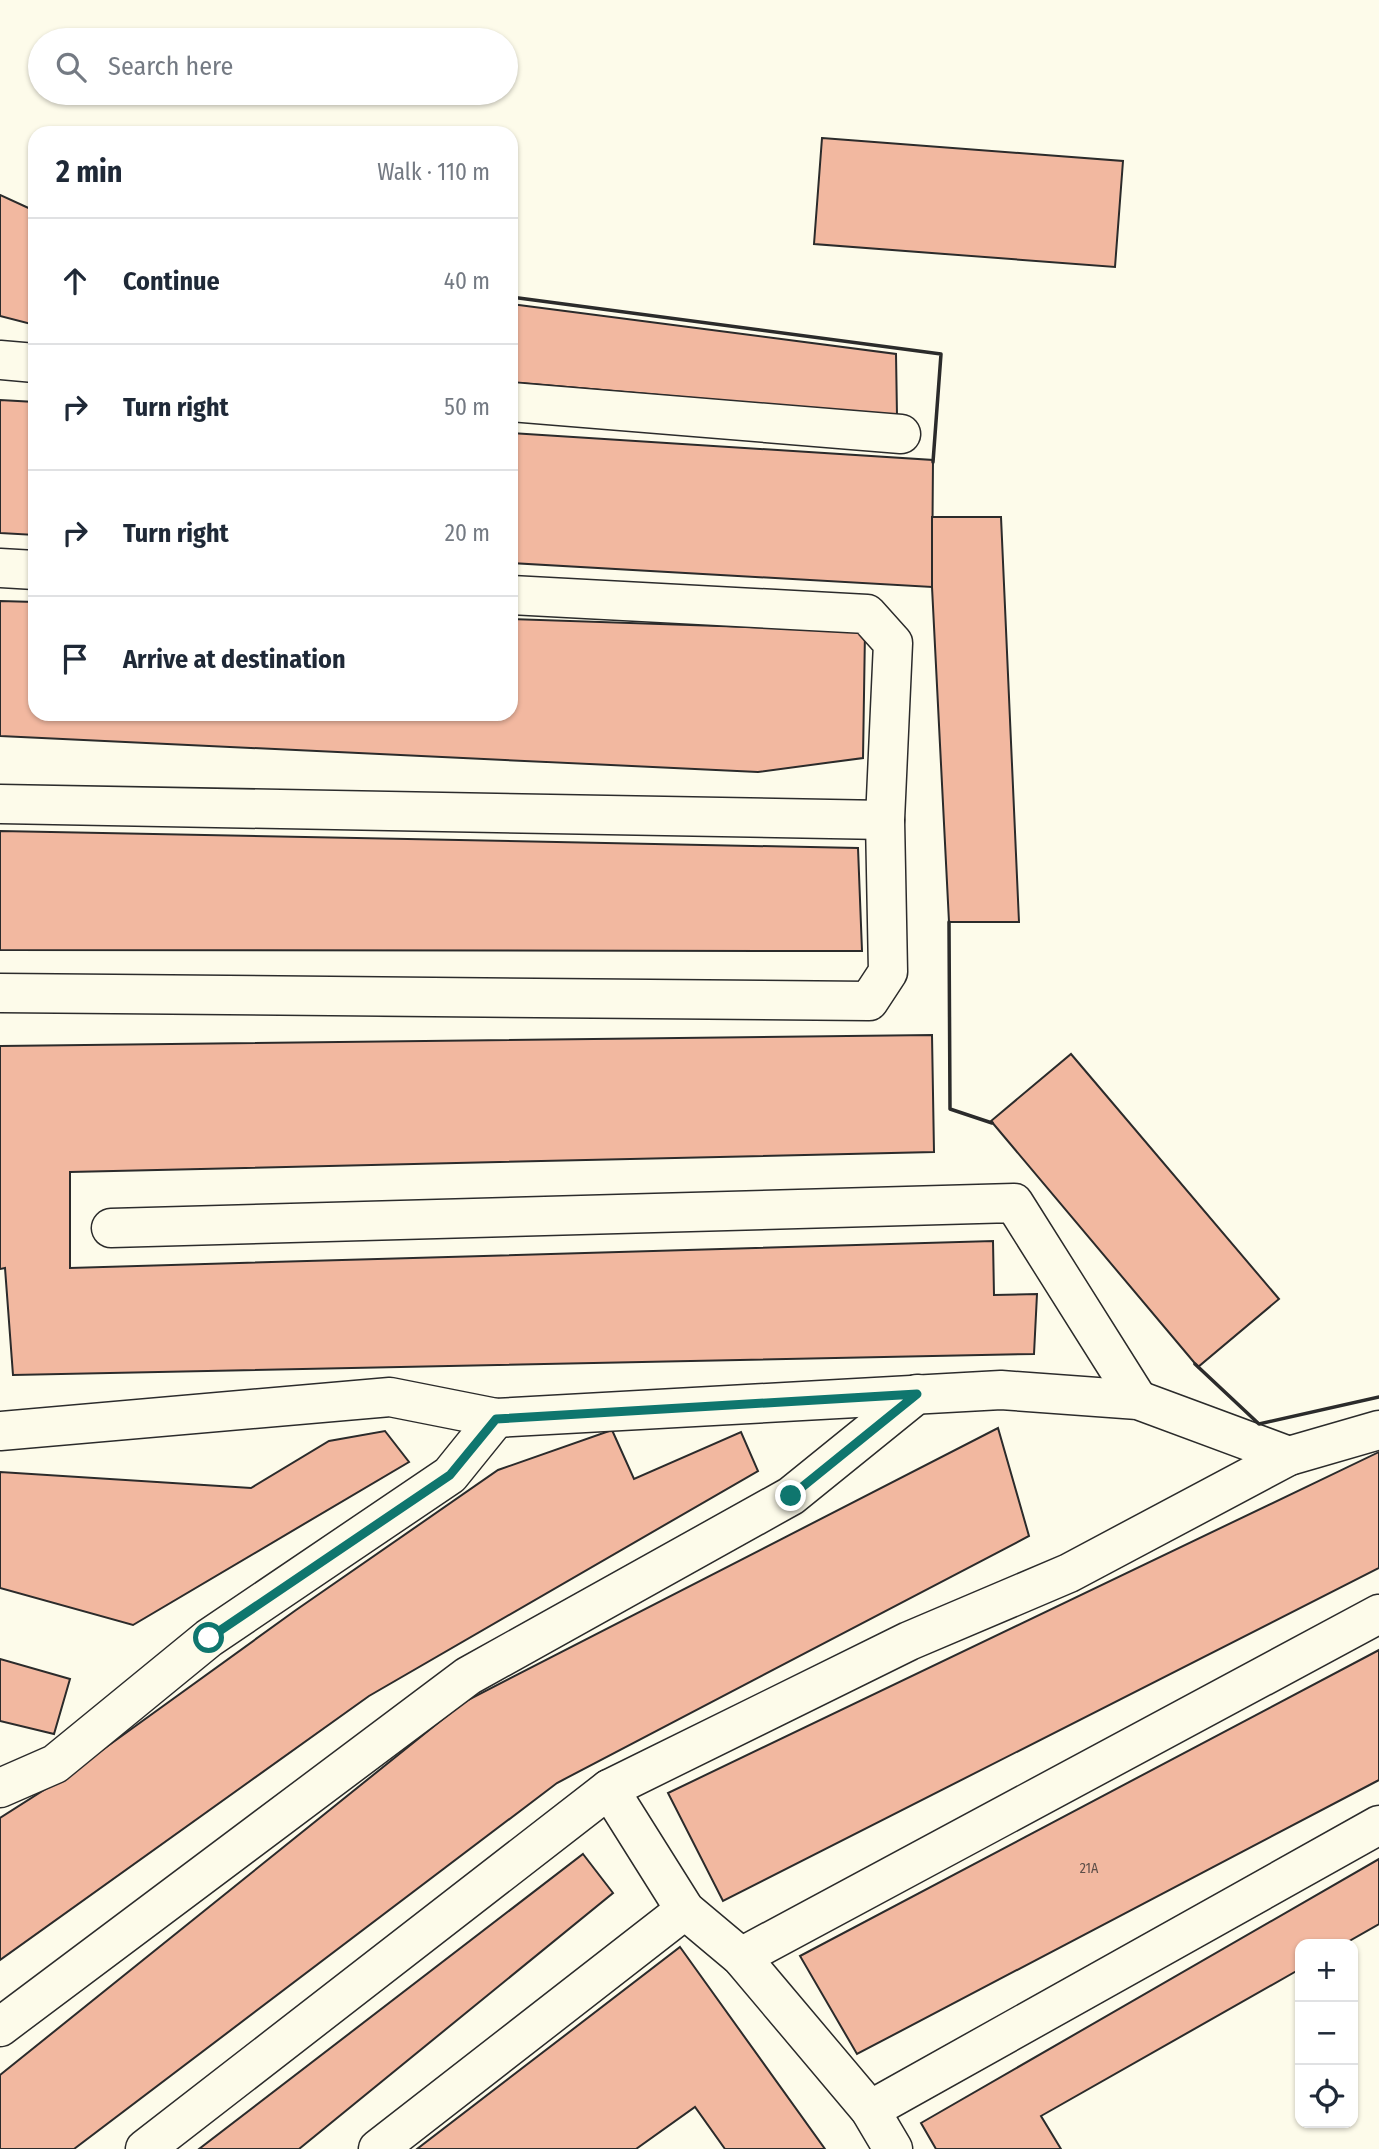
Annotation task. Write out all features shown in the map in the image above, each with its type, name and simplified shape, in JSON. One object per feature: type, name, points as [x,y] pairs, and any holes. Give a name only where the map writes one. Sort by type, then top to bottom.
[{"type":"lane","points":[[0,360],[28,362]]},
{"type":"lane","points":[[518,403],[901,435]]},
{"type":"lane","points":[[0,568],[28,570]]},
{"type":"lane","points":[[0,993],[869,1001],[888,972],[885,820],[893,643],[867,614],[518,595]]},
{"type":"lane","points":[[0,804],[885,820]]},
{"type":"lane","points":[[111,1228],[1014,1203],[1138,1399]]},
{"type":"lane","points":[[0,1431],[390,1397],[496,1419],[1001,1391],[1138,1399],[1289,1456]]},
{"type":"lane","points":[[0,2027],[468,1676],[791,1496],[917,1394]]},
{"type":"lane","points":[[0,1788],[55,1764],[209,1638],[450,1475],[496,1419]]},
{"type":"lane","points":[[145,2149],[609,1789],[909,1641],[1069,1573],[1289,1456],[1379,1430]]},
{"type":"lane","points":[[741,1957],[1379,1614]]},
{"type":"lane","points":[[609,1789],[685,1910],[741,1957],[870,2110],[893,2149]]},
{"type":"lane","points":[[870,2110],[1379,1825]]},
{"type":"lane","points":[[378,2149],[685,1910]]},
{"type":"building","points":[[822,138],[1123,161],[1115,267],[814,244]]},
{"type":"building","points":[[0,195],[28,208],[28,323],[0,316]]},
{"type":"building","points":[[518,305],[896,354],[897,416],[518,383]]},
{"type":"building","points":[[0,400],[28,402],[28,535],[0,533]]},
{"type":"building","points":[[518,433],[933,460],[932,587],[518,563]]},
{"type":"building","points":[[932,517],[1001,517],[1019,922],[949,922],[932,587]]},
{"type":"building","points":[[0,601],[28,602],[28,721],[518,721],[518,619],[865,631],[863,758],[758,772],[0,736]]},
{"type":"building","points":[[0,831],[858,848],[862,951],[0,950]]},
{"type":"building","points":[[932,1035],[934,1152],[70,1172],[70,1268],[993,1241],[994,1295],[1037,1294],[1034,1354],[13,1375],[5,1268],[0,1269],[0,1046]]},
{"type":"building","points":[[1071,1054],[1279,1299],[1198,1367],[991,1121]]},
{"type":"building","points":[[998,1428],[1029,1536],[557,1783],[74,2149],[0,2149],[0,2075],[464,1702]]},
{"type":"building","points":[[612,1430],[634,1479],[741,1432],[758,1471],[369,1696],[0,1960],[0,1818],[69,1774],[296,1610],[498,1470]]},
{"type":"building","points":[[385,1431],[409,1462],[133,1625],[0,1588],[0,1472],[251,1488],[329,1441]]},
{"type":"building","points":[[1379,1452],[1379,1568],[723,1901],[668,1793]]},
{"type":"building","points":[[1379,1650],[1379,1780],[857,2054],[800,1956]]},
{"type":"building","points":[[0,1659],[70,1679],[54,1734],[0,1721]]},
{"type":"building","points":[[583,1854],[613,1893],[299,2149],[199,2149]]},
{"type":"building","points":[[1379,1859],[1379,1924],[1353,1939],[1295,1939],[1295,1972],[1041,2116],[1061,2149],[936,2149],[921,2123]]},
{"type":"building","points":[[680,1947],[825,2149],[725,2149],[695,2107],[636,2149],[417,2149]]},
{"type":"wall","points":[[518,298],[941,354],[933,462]]},
{"type":"wall","points":[[949,922],[950,1109],[992,1123]]},
{"type":"wall","points":[[1195,1364],[1259,1424],[1379,1397]]},
{"type":"route","points":[[209,1638],[450,1475],[496,1419],[917,1394],[791,1496]]}]
